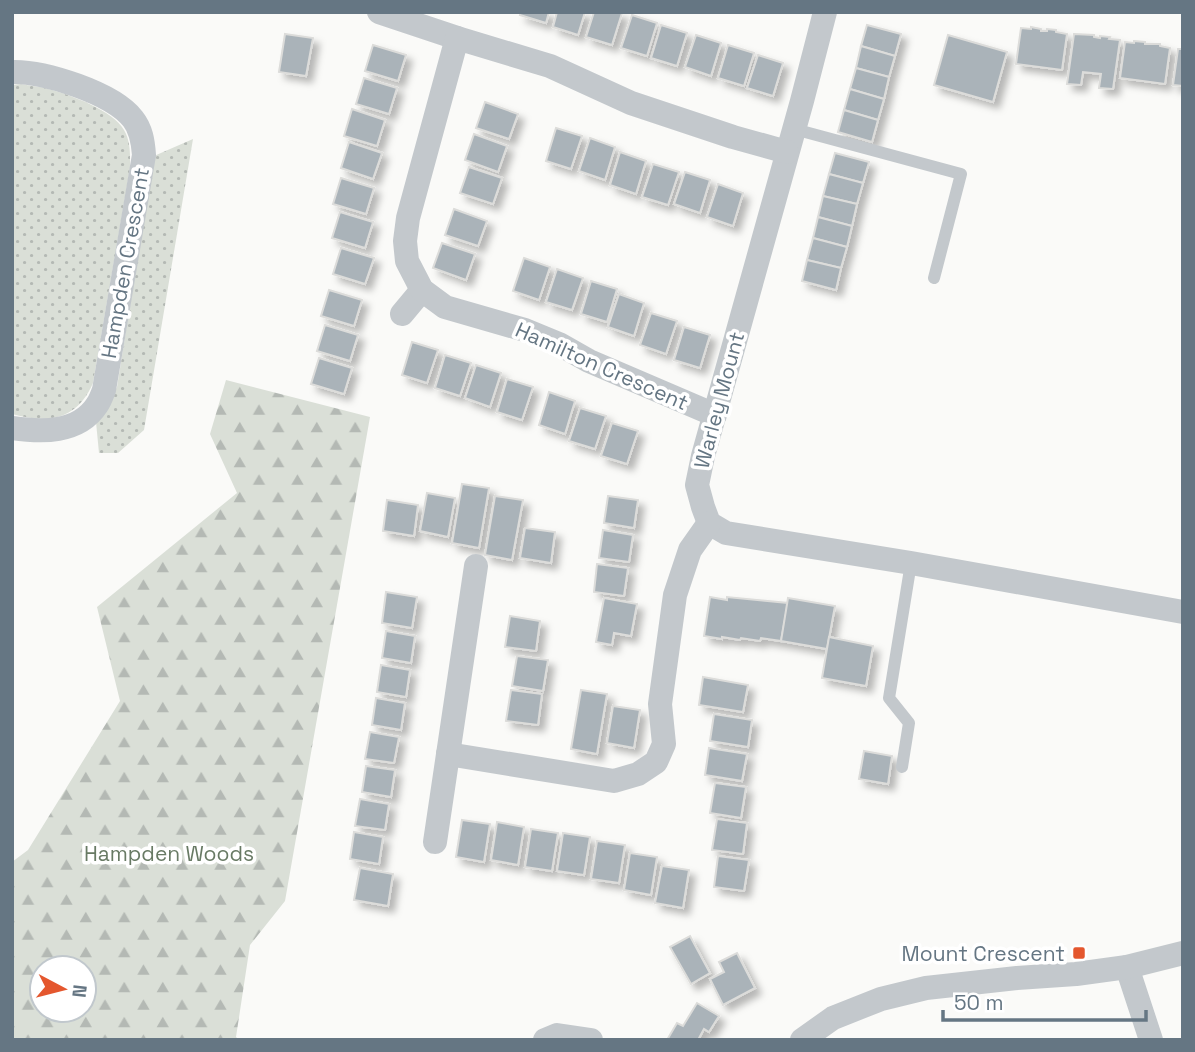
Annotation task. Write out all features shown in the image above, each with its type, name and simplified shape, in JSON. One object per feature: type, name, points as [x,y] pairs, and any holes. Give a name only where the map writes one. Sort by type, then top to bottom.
[{"type":"street","points":[[379,12],[550,66],[631,103],[733,137],[790,140]]},
{"type":"street","name":"Warley Mount","points":[[709,523],[697,485],[825,12]]},
{"type":"street","points":[[402,314],[422,290],[407,261],[405,241],[408,218],[457,38]]},
{"type":"street","name":"Hampden Crescent","points":[[12,72],[43,76],[102,95],[132,117],[140,129],[144,155],[104,390],[96,407],[70,426],[57,430],[12,428]]},
{"type":"street","name":"Hamilton Crescent","points":[[422,290],[445,307],[559,344],[589,361],[715,415]]},
{"type":"street","points":[[448,754],[614,781],[638,774],[656,762],[664,744],[660,704],[675,595],[690,550],[709,523],[726,533],[1183,612]]},
{"type":"street","points":[[435,842],[476,566]]},
{"type":"street","points":[[802,1040],[833,1018],[881,999],[926,988],[1076,974],[1127,967],[1183,953]]},
{"type":"street","points":[[1127,967],[1151,1040]]},
{"type":"street","points":[[545,1040],[557,1035],[592,1040]]},
{"type":"lane","points":[[790,140],[961,173],[934,278]]},
{"type":"lane","points":[[902,767],[909,723],[889,698],[911,563]]},
{"type":"green space","points":[[21,84],[57,91],[101,110],[119,123],[130,149],[130,168],[93,383],[79,405],[70,412],[38,419],[12,414],[12,85]]},
{"type":"green space","points":[[193,139],[144,430],[118,453],[99,453],[96,422],[117,387],[154,156]]},
{"type":"green space","name":"Hampden Woods","points":[[226,380],[370,417],[285,901],[250,945],[236,1037],[239,1040],[12,1040],[12,862],[28,850],[120,701],[97,607],[237,493],[210,434]]},
{"type":"building","points":[[521,12],[549,12],[546,23],[520,15]]},
{"type":"building","points":[[557,12],[585,12],[578,35],[553,27]]},
{"type":"building","points":[[594,12],[622,13],[612,45],[586,37]]},
{"type":"building","points":[[632,15],[657,23],[647,56],[621,48]]},
{"type":"building","points":[[661,25],[687,33],[677,66],[651,58]]},
{"type":"building","points":[[867,25],[901,34],[895,56],[861,46]]},
{"type":"building","points":[[1031,27],[1067,34],[1062,70],[1016,64],[1021,28]]},
{"type":"building","points":[[285,34],[313,38],[306,76],[279,72]]},
{"type":"building","points":[[1074,34],[1120,40],[1113,89],[1099,88],[1101,74],[1083,72],[1081,85],[1067,84]]},
{"type":"building","points":[[696,35],[721,43],[711,76],[685,67]]},
{"type":"building","points":[[948,35],[1007,52],[993,102],[934,85]]},
{"type":"building","points":[[1134,41],[1170,48],[1165,84],[1120,78],[1125,42]]},
{"type":"building","points":[[373,45],[406,55],[398,81],[365,71]]},
{"type":"building","points":[[728,45],[754,53],[744,86],[718,78]]},
{"type":"building","points":[[861,46],[895,56],[889,77],[856,68]]},
{"type":"building","points":[[1178,49],[1183,49],[1183,86],[1173,85]]},
{"type":"building","points":[[758,55],[783,63],[773,96],[747,88]]},
{"type":"building","points":[[856,68],[889,77],[884,99],[850,89]]},
{"type":"building","points":[[364,78],[397,88],[389,114],[356,104]]},
{"type":"building","points":[[850,89],[884,99],[878,120],[844,110]]},
{"type":"building","points":[[485,102],[518,114],[509,139],[476,128]]},
{"type":"building","points":[[352,109],[385,120],[377,146],[344,136]]},
{"type":"building","points":[[844,110],[878,120],[872,142],[838,132]]},
{"type":"building","points":[[556,128],[582,136],[571,169],[546,161]]},
{"type":"building","points":[[474,134],[507,146],[498,172],[465,160]]},
{"type":"building","points":[[590,138],[615,147],[605,180],[579,171]]},
{"type":"building","points":[[349,142],[382,153],[373,179],[341,168]]},
{"type":"building","points":[[620,152],[646,161],[636,194],[610,185]]},
{"type":"building","points":[[835,153],[869,162],[863,183],[829,174]]},
{"type":"building","points":[[653,164],[679,172],[668,205],[642,197]]},
{"type":"building","points":[[469,167],[502,178],[493,204],[460,193]]},
{"type":"building","points":[[685,172],[710,180],[700,213],[674,204]]},
{"type":"building","points":[[829,174],[863,183],[857,204],[823,196]]},
{"type":"building","points":[[341,178],[374,188],[366,214],[333,204]]},
{"type":"building","points":[[718,184],[743,193],[733,226],[707,217]]},
{"type":"building","points":[[823,196],[857,204],[852,226],[818,217]]},
{"type":"building","points":[[454,209],[487,221],[478,246],[445,235]]},
{"type":"building","points":[[340,212],[373,222],[365,248],[332,238]]},
{"type":"building","points":[[818,217],[852,226],[847,247],[813,238]]},
{"type":"building","points":[[813,238],[847,247],[841,268],[807,260]]},
{"type":"building","points":[[442,243],[475,254],[466,280],[433,268]]},
{"type":"building","points":[[341,248],[374,258],[365,284],[333,274]]},
{"type":"building","points":[[524,258],[550,267],[539,300],[513,291]]},
{"type":"building","points":[[807,260],[841,268],[836,290],[802,281]]},
{"type":"building","points":[[557,269],[583,278],[572,310],[546,302]]},
{"type":"building","points":[[591,281],[617,289],[607,322],[581,314]]},
{"type":"building","points":[[329,290],[362,300],[354,326],[321,316]]},
{"type":"building","points":[[619,294],[644,303],[634,336],[608,327]]},
{"type":"building","points":[[651,313],[677,321],[666,354],[640,345]]},
{"type":"building","points":[[325,325],[358,335],[350,361],[317,351]]},
{"type":"building","points":[[684,327],[710,335],[700,368],[674,360]]},
{"type":"building","points":[[412,342],[438,350],[427,383],[402,375]]},
{"type":"building","points":[[445,355],[471,363],[460,396],[435,388]]},
{"type":"building","points":[[319,358],[352,368],[344,394],[311,384]]},
{"type":"building","points":[[476,365],[501,373],[490,407],[465,398]]},
{"type":"building","points":[[507,379],[533,387],[522,420],[497,412]]},
{"type":"building","points":[[549,392],[575,401],[565,434],[539,425]]},
{"type":"building","points":[[580,408],[606,416],[595,449],[569,441]]},
{"type":"building","points":[[612,423],[638,431],[627,464],[601,456]]},
{"type":"building","points":[[462,484],[489,488],[479,548],[452,543]]},
{"type":"building","points":[[427,493],[455,498],[448,537],[420,531]]},
{"type":"building","points":[[495,496],[523,500],[512,560],[485,555]]},
{"type":"building","points":[[608,496],[638,500],[634,528],[604,523]]},
{"type":"building","points":[[387,500],[418,505],[414,536],[383,531]]},
{"type":"building","points":[[525,528],[555,532],[551,563],[520,558]]},
{"type":"building","points":[[603,530],[633,535],[629,562],[599,558]]},
{"type":"building","points":[[597,564],[628,568],[624,596],[594,592]]},
{"type":"building","points":[[386,592],[417,597],[412,628],[382,623]]},
{"type":"building","points":[[710,597],[788,603],[781,641],[704,636]]},
{"type":"building","points":[[604,598],[637,604],[631,636],[614,633],[612,645],[596,642]]},
{"type":"building","points":[[788,598],[835,606],[827,649],[781,641]]},
{"type":"building","points":[[510,616],[540,621],[536,651],[505,647]]},
{"type":"building","points":[[386,631],[415,636],[411,663],[382,658]]},
{"type":"building","points":[[829,637],[873,646],[866,686],[822,678]]},
{"type":"building","points":[[517,656],[548,660],[543,691],[512,686]]},
{"type":"building","points":[[381,665],[410,670],[406,697],[377,692]]},
{"type":"building","points":[[703,677],[748,685],[743,712],[699,705]]},
{"type":"building","points":[[511,690],[542,694],[538,725],[506,721]]},
{"type":"building","points":[[581,690],[607,694],[597,754],[571,749]]},
{"type":"building","points":[[376,698],[405,703],[401,730],[372,725]]},
{"type":"building","points":[[613,706],[640,710],[634,748],[607,743]]},
{"type":"building","points":[[714,714],[752,720],[748,747],[710,741]]},
{"type":"building","points":[[370,732],[399,737],[394,763],[365,759]]},
{"type":"building","points":[[709,748],[747,754],[742,781],[705,775]]},
{"type":"building","points":[[864,751],[892,756],[888,784],[859,779]]},
{"type":"building","points":[[366,766],[395,770],[391,797],[362,792]]},
{"type":"building","points":[[715,783],[746,787],[741,818],[710,813]]},
{"type":"building","points":[[360,799],[389,804],[385,830],[355,826]]},
{"type":"building","points":[[717,819],[747,823],[743,854],[712,850]]},
{"type":"building","points":[[462,820],[490,824],[484,862],[456,857]]},
{"type":"building","points":[[497,822],[524,827],[518,865],[491,860]]},
{"type":"building","points":[[531,829],[558,833],[552,871],[525,867]]},
{"type":"building","points":[[354,832],[383,837],[379,864],[350,859]]},
{"type":"building","points":[[563,833],[590,837],[584,875],[557,871]]},
{"type":"building","points":[[597,841],[625,845],[619,883],[591,879]]},
{"type":"building","points":[[630,853],[657,857],[651,895],[624,890]]},
{"type":"building","points":[[718,856],[749,860],[744,891],[714,887]]},
{"type":"building","points":[[662,866],[689,870],[683,908],[655,903]]},
{"type":"building","points":[[360,868],[393,874],[388,906],[354,900]]},
{"type":"building","points":[[690,936],[710,973],[691,984],[670,947]]},
{"type":"building","points":[[737,953],[755,988],[723,1005],[710,979],[724,972],[719,962]]},
{"type":"building","points":[[697,1003],[719,1016],[709,1032],[704,1029],[698,1040],[667,1040],[677,1023],[683,1026]]},
{"type":"place","name":"Mount Crescent","points":[[1079,953]]}]
